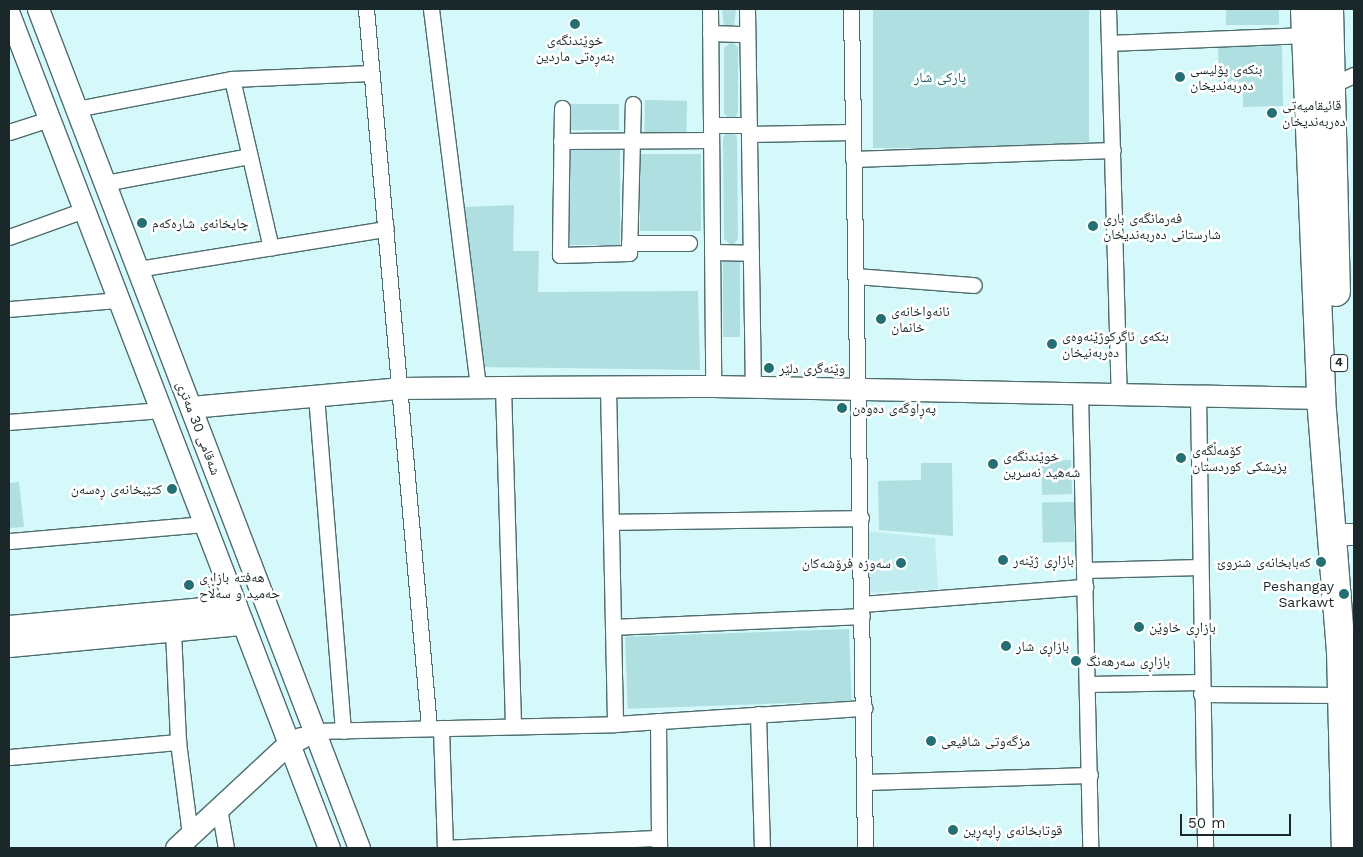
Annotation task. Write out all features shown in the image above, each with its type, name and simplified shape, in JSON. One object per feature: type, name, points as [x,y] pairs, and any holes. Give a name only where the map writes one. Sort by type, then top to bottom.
[{"type":"highway","name":"4","points":[[1329,9],[1342,81],[1344,534],[1341,650],[1349,705],[1354,718]]},
{"type":"highway","name":"4","points":[[1306,22],[1321,398],[1344,534],[1353,652],[1349,705],[1346,848]]},
{"type":"main road","name":"شەقامی 30 مەتری","points":[[38,9],[360,848]]},
{"type":"main road","points":[[10,23],[119,300],[328,848]]},
{"type":"main road","points":[[191,407],[400,388],[503,387],[713,386],[1321,398]]},
{"type":"main road","points":[[9,626],[240,615]]},
{"type":"main road","points":[[9,646],[173,631],[240,615]]},
{"type":"main road","points":[[183,841],[289,743],[315,731]]},
{"type":"street","points":[[366,9],[400,388],[435,728],[444,848],[659,843],[658,721]]},
{"type":"street","points":[[431,9],[478,388]]},
{"type":"street","points":[[710,9],[713,386]]},
{"type":"street","points":[[746,9],[753,387]]},
{"type":"street","points":[[850,9],[859,389],[865,782],[864,848]]},
{"type":"street","points":[[1108,9],[1120,394]]},
{"type":"street","points":[[1109,42],[1306,22]]},
{"type":"street","points":[[710,33],[747,34]]},
{"type":"street","points":[[76,109],[232,79],[372,73]]},
{"type":"street","points":[[232,79],[271,248]]},
{"type":"street","points":[[562,108],[560,255],[629,253],[633,104]]},
{"type":"street","points":[[9,132],[49,119]]},
{"type":"street","points":[[711,124],[748,129],[852,132]]},
{"type":"street","points":[[561,142],[711,140]]},
{"type":"street","points":[[853,159],[1113,150]]},
{"type":"street","points":[[105,183],[250,156]]},
{"type":"street","points":[[9,237],[84,210]]},
{"type":"street","points":[[138,269],[386,229]]},
{"type":"street","points":[[629,243],[689,243]]},
{"type":"street","points":[[712,252],[751,253]]},
{"type":"street","points":[[856,276],[974,285]]},
{"type":"street","points":[[9,309],[119,300]]},
{"type":"street","points":[[503,387],[513,726]]},
{"type":"street","points":[[608,387],[615,724]]},
{"type":"street","points":[[1080,393],[1088,684],[1090,848]]},
{"type":"street","points":[[316,395],[343,731]]},
{"type":"street","points":[[1198,395],[1201,688],[1205,848]]},
{"type":"street","points":[[9,422],[161,410]]},
{"type":"street","points":[[611,522],[861,518]]},
{"type":"street","points":[[9,541],[205,524]]},
{"type":"street","points":[[1085,570],[1200,567]]},
{"type":"street","points":[[613,627],[862,610],[1085,586]]},
{"type":"street","points":[[173,631],[183,841]]},
{"type":"street","points":[[1088,684],[1201,688],[1349,705]]},
{"type":"street","points":[[315,731],[615,724],[864,708]]},
{"type":"street","points":[[758,714],[762,848]]},
{"type":"street","points":[[9,757],[178,742]]},
{"type":"street","points":[[865,782],[1090,775]]},
{"type":"street","points":[[219,808],[226,848]]},
{"type":"shaded area","name":"سەوزە فرۆشەکان","points":[[866,531],[935,538],[938,589],[866,593]]},
{"type":"green space","points":[[722,9],[736,9],[734,27],[724,28]]},
{"type":"green space","name":"پاركى شار","points":[[873,9],[1089,9],[1089,148],[873,148]]},
{"type":"green space","points":[[1226,9],[1279,9],[1279,25],[1226,25]]},
{"type":"green space","points":[[732,41],[738,48],[738,112],[735,118],[728,118],[724,113],[724,48]]},
{"type":"green space","points":[[1282,46],[1283,106],[1243,107],[1243,90],[1219,90],[1218,47]]},
{"type":"green space","points":[[645,100],[687,101],[686,133],[644,132]]},
{"type":"green space","points":[[568,104],[619,104],[619,130],[568,130]]},
{"type":"green space","points":[[727,132],[734,132],[737,138],[738,239],[732,246],[724,239],[723,138]]},
{"type":"green space","points":[[568,146],[620,146],[620,245],[568,245]]},
{"type":"green space","points":[[640,154],[701,154],[701,231],[640,231]]},
{"type":"green space","points":[[514,205],[513,251],[539,251],[538,292],[698,291],[700,370],[482,367],[463,207]]},
{"type":"green space","points":[[723,261],[740,261],[740,337],[723,337]]},
{"type":"green space","points":[[1071,460],[1072,494],[1042,495],[1041,461]]},
{"type":"green space","points":[[921,463],[952,463],[953,536],[879,530],[878,481],[921,480]]},
{"type":"green space","points":[[19,482],[24,527],[9,528],[9,483]]},
{"type":"green space","points":[[1074,502],[1075,542],[1043,543],[1042,503]]},
{"type":"green space","points":[[849,629],[852,701],[628,709],[625,637]]},
{"type":"place","name":"خوێندنگەی بنەڕەتی ماردین","points":[[575,24]]},
{"type":"place","name":"بنکەی پۆلیسی دەربەندیخان","points":[[1180,77]]},
{"type":"place","name":"قائیقامیەتی دەربەندیخان","points":[[1272,113]]},
{"type":"place","name":"چایخانەی شارەکەم","points":[[142,223]]},
{"type":"place","name":"فەرمانگەی باری شارستانی دەربەندیخان","points":[[1093,226]]},
{"type":"place","name":"نانەواخانەی خانمان","points":[[881,319]]},
{"type":"place","name":"بنکەی ئاگرکوژێنەوەی دەربەنیخان","points":[[1052,344]]},
{"type":"place","name":"وێنەگری دلێر","points":[[769,368]]},
{"type":"place","name":"پەڕاوگەی دەوەن","points":[[842,408]]},
{"type":"place","name":"كۆمەڵگەی پزیشكی كوردستان","points":[[1181,458]]},
{"type":"place","name":"خوێندنگەی شەهید نەسرین","points":[[993,464]]},
{"type":"place","name":"کتێبخانەی ڕەسەن","points":[[172,489]]},
{"type":"place","name":"بازاڕی ژێنەر","points":[[1003,560]]},
{"type":"place","name":"کەبابخانەی شنروێ","points":[[1321,562]]},
{"type":"place","name":"سەوزە فرۆشەکان","points":[[901,563]]},
{"type":"place","name":"هەفتە بازاڕی حەمید و سەڵاح","points":[[189,585]]},
{"type":"place","name":"Peshangay Sarkawt","points":[[1344,594]]},
{"type":"place","name":"بازاڕی خاوێن","points":[[1139,627]]},
{"type":"place","name":"بازاڕی شار","points":[[1006,646]]},
{"type":"place","name":"بازاڕی سەرهەنگ","points":[[1076,661]]},
{"type":"place","name":"مزگەوتی شافیعی","points":[[931,741]]},
{"type":"place","name":"قوتابخانەی ڕاپەڕین","points":[[953,830]]}]
